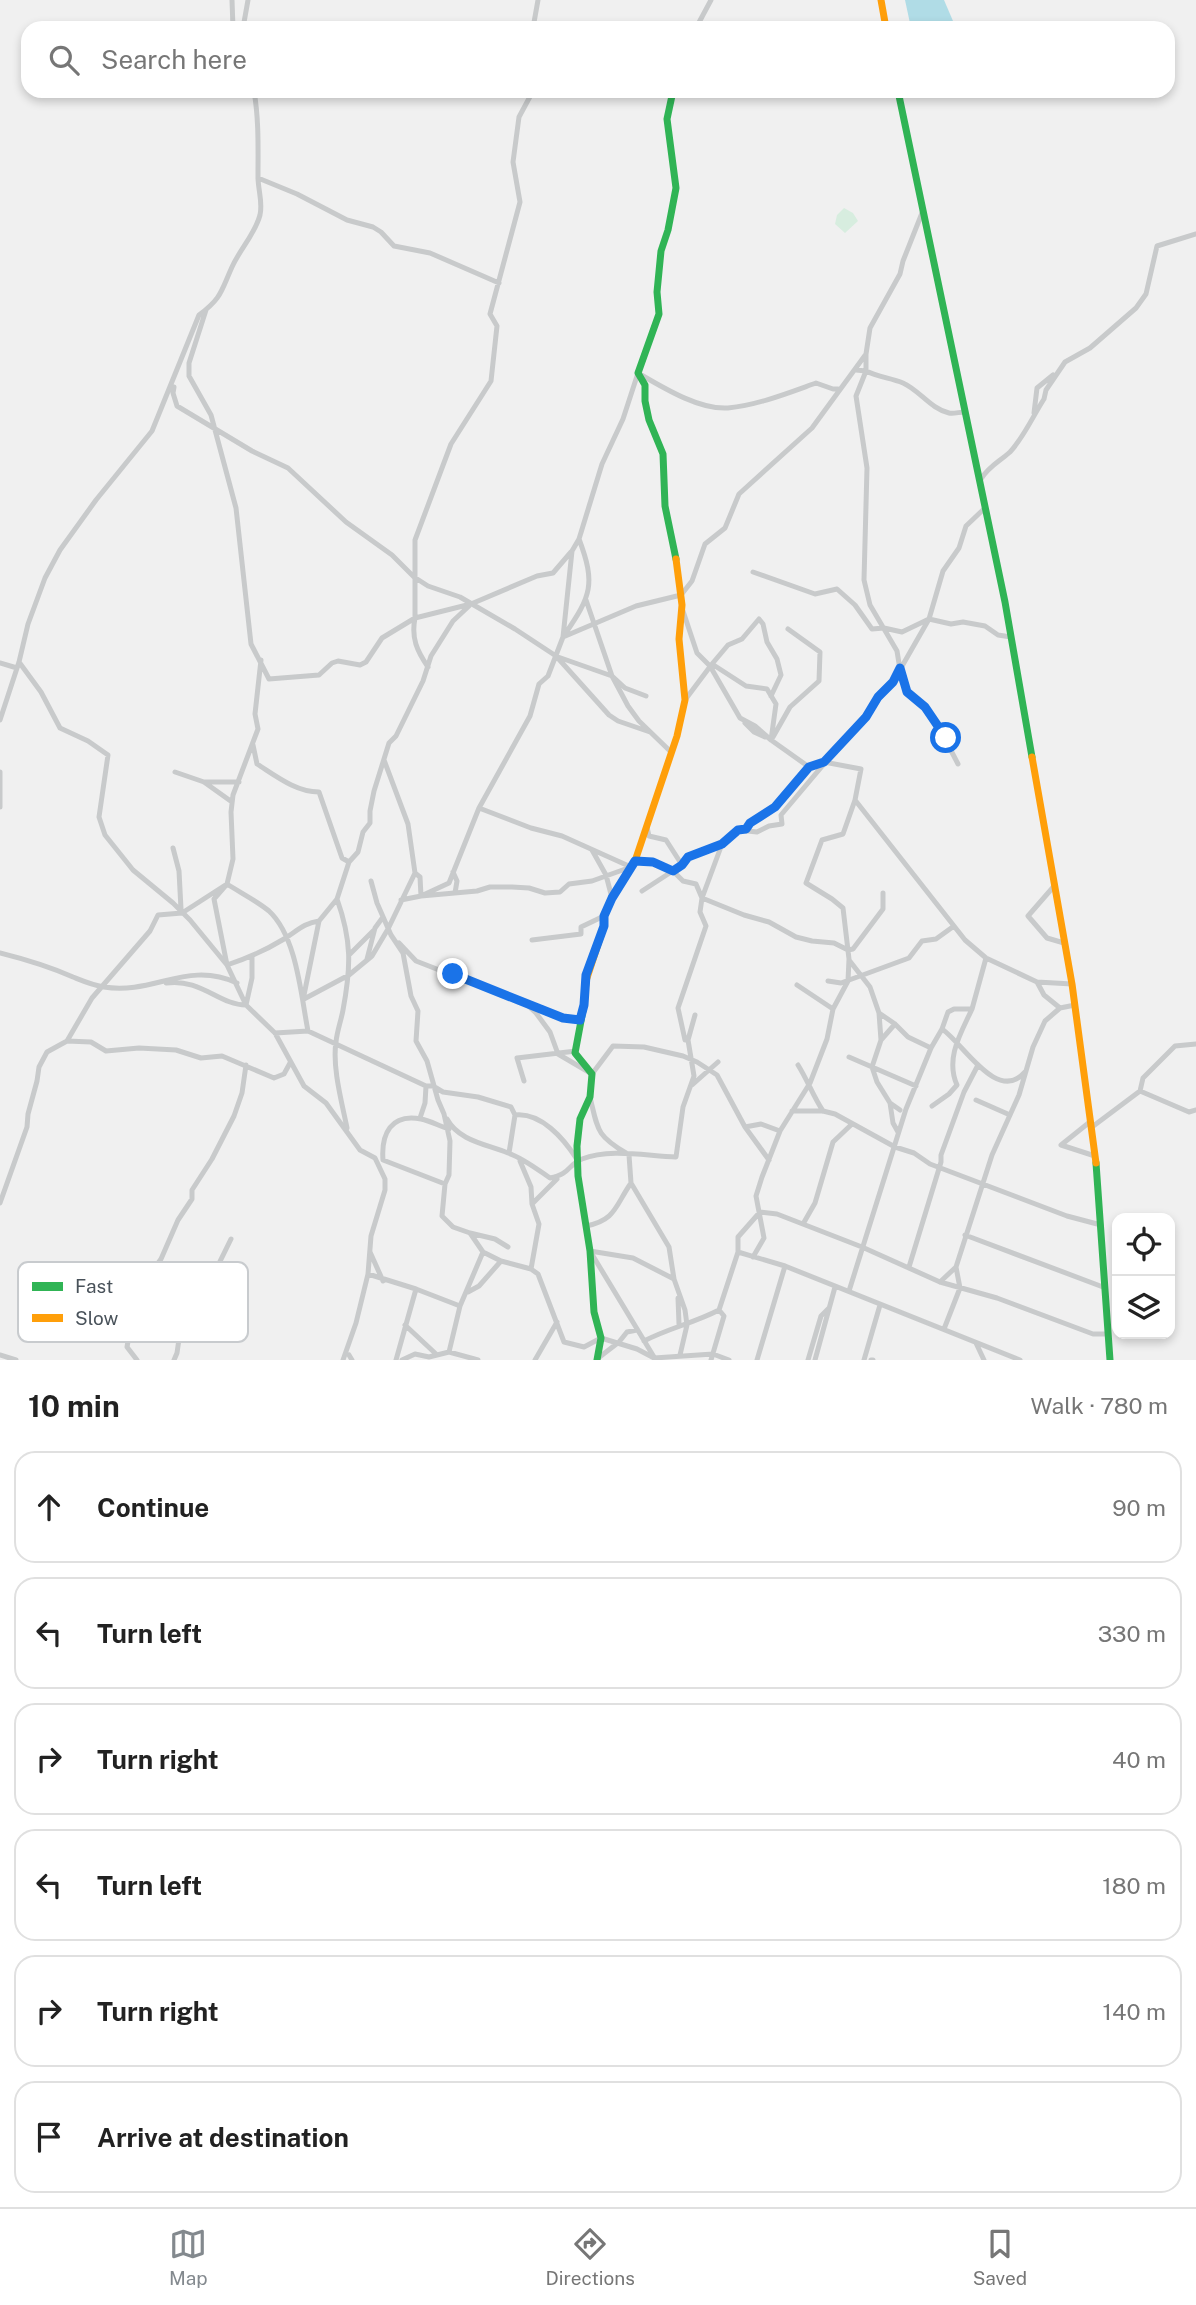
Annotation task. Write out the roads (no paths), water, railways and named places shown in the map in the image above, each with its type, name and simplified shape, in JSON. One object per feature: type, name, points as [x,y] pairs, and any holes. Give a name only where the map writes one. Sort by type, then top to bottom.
[{"type":"main road","points":[[881,0],[885,21]]},
{"type":"main road","points":[[597,1360],[601,1338],[594,1312],[577,1140],[580,1119],[590,1097],[592,1074],[576,1053],[586,975],[604,926],[604,916],[633,864],[677,736],[685,700],[679,639],[682,605],[663,489],[663,454],[649,420],[645,385],[638,373],[659,314],[657,292],[661,251],[676,188],[667,119],[672,98]]},
{"type":"main road","points":[[899,98],[980,482],[1073,984],[1095,1156],[1110,1360]]},
{"type":"street","points":[[232,0],[233,21]]},
{"type":"street","points":[[244,21],[247,0]]},
{"type":"street","points":[[534,21],[538,0]]},
{"type":"street","points":[[700,21],[711,0]]},
{"type":"street","points":[[0,720],[28,624],[45,578],[96,500],[152,431],[200,315],[221,295],[257,221],[261,201],[255,98]]},
{"type":"street","points":[[428,667],[416,649],[412,630],[415,618],[415,540],[451,444],[491,381],[497,327],[490,314],[520,202],[513,162],[519,117],[529,98]]},
{"type":"street","points":[[258,178],[298,194],[347,220],[373,228],[381,232],[394,246],[430,253],[499,283]]},
{"type":"street","points":[[923,211],[902,261],[900,274],[870,328],[866,371],[856,396],[867,468],[864,580],[870,605],[897,650],[907,692],[919,700],[934,718],[958,764]]},
{"type":"street","points":[[980,482],[992,464],[1015,445],[1065,362],[1090,348],[1136,308],[1146,294],[1157,246],[1196,234]]},
{"type":"street","points":[[206,310],[189,363],[188,376],[211,415],[236,508],[251,643],[269,679],[319,675],[338,661],[360,665],[366,662],[382,638],[415,618],[471,604],[537,576],[553,573],[579,539],[602,464],[623,419],[638,373],[679,397],[725,408],[756,402],[816,383],[838,389]]},
{"type":"street","points":[[563,636],[636,606],[681,595],[692,581],[705,544],[725,528],[739,494],[812,428],[866,354]]},
{"type":"street","points":[[856,370],[901,382],[949,413],[965,412]]},
{"type":"street","points":[[175,380],[173,393],[177,406],[288,468],[346,522],[392,555],[414,577],[428,586],[471,604],[556,656],[612,676],[625,688],[646,696]]},
{"type":"street","points":[[642,891],[682,865],[688,857],[722,844],[738,830],[757,832],[782,824],[781,815],[893,682],[929,619],[943,571],[959,548],[966,526],[985,508]]},
{"type":"street","points":[[563,636],[589,594],[588,568],[579,539]]},
{"type":"street","points":[[421,896],[449,883],[479,808],[530,716],[539,684],[548,676],[563,636],[572,551]]},
{"type":"street","points":[[753,572],[815,594],[837,589],[855,605],[872,629],[884,628],[902,632],[929,619],[951,624],[963,622],[985,626],[998,635],[1010,637]]},
{"type":"street","points":[[586,600],[612,676],[628,706],[671,752]]},
{"type":"street","points":[[303,999],[319,921],[337,899],[349,862],[358,852],[363,832],[370,823],[370,811],[389,743],[396,736],[432,656],[453,621],[471,604]]},
{"type":"street","points":[[682,605],[696,653],[746,686],[767,689],[776,704],[771,740]]},
{"type":"street","points":[[685,700],[727,645],[743,639],[759,619],[763,624],[766,642],[777,659],[781,675],[771,696]]},
{"type":"street","points":[[771,740],[790,706],[819,681],[820,652],[788,629]]},
{"type":"street","points":[[556,656],[609,715],[650,732]]},
{"type":"street","points":[[227,965],[214,899],[228,884],[233,859],[232,802],[258,729],[255,714],[261,660]]},
{"type":"street","points":[[0,663],[18,665],[41,692],[60,728],[88,741],[108,755],[99,817],[105,835],[134,870],[182,912],[227,965],[246,1005],[275,1033],[304,1086],[326,1103],[360,1150],[374,1158],[444,1184]]},
{"type":"street","points":[[711,665],[740,718],[754,732],[771,740],[809,767]]},
{"type":"street","points":[[253,746],[257,764],[308,792],[319,792],[342,858],[349,862]]},
{"type":"street","points":[[303,999],[349,975],[367,960],[388,929],[415,873],[408,824],[384,760]]},
{"type":"street","points":[[746,829],[750,823],[775,807],[809,767],[824,762],[861,769],[855,800],[843,834],[822,840],[806,883],[843,908],[849,959],[848,981],[833,1009],[827,1039],[810,1083],[780,1131],[756,1196],[764,1238],[753,1257]]},
{"type":"street","points":[[0,772],[0,807]]},
{"type":"street","points":[[174,772],[204,782],[232,802]]},
{"type":"street","points":[[204,782],[239,782]]},
{"type":"street","points":[[855,800],[965,940],[986,958],[1037,982],[1073,984]]},
{"type":"street","points":[[479,808],[633,864]]},
{"type":"street","points":[[646,824],[649,835],[666,840],[682,865]]},
{"type":"street","points":[[688,1040],[685,1040],[678,1008],[706,926],[700,912],[702,898],[722,844]]},
{"type":"street","points":[[173,848],[179,871],[179,902],[182,912]]},
{"type":"street","points":[[592,850],[606,876],[612,898]]},
{"type":"street","points":[[400,901],[490,887],[560,892],[569,884],[606,876],[633,864],[653,862],[673,871],[677,877],[696,884],[702,898],[769,922],[796,937],[834,943],[848,950],[853,949],[883,909],[883,894]]},
{"type":"street","points":[[453,872],[457,881],[455,893]]},
{"type":"street","points":[[415,873],[420,877],[421,896]]},
{"type":"street","points":[[371,881],[388,929],[403,953],[411,996],[418,1011],[416,1041],[430,1071],[449,1129],[449,1175],[444,1184],[442,1216],[453,1227],[495,1239],[508,1247]]},
{"type":"street","points":[[0,1203],[27,1127],[38,1067],[47,1052],[67,1041],[92,998],[150,931],[158,915],[182,912],[228,884]]},
{"type":"street","points":[[228,884],[270,912],[287,937],[308,1031]]},
{"type":"street","points":[[1055,885],[1028,916],[1047,938],[1065,943]]},
{"type":"street","points":[[337,899],[347,927],[349,955],[349,975],[335,1044],[340,1093],[348,1131]]},
{"type":"street","points":[[532,940],[581,934],[581,927],[586,922],[604,916]]},
{"type":"street","points":[[349,955],[383,917]]},
{"type":"street","points":[[227,965],[252,957],[307,923],[319,921]]},
{"type":"street","points":[[828,981],[841,983],[909,958],[922,941],[936,939],[954,926]]},
{"type":"street","points":[[367,960],[375,928]]},
{"type":"street","points":[[396,941],[416,961],[563,1018],[580,1020]]},
{"type":"street","points":[[0,953],[103,987],[127,989],[179,981],[205,989],[237,1005],[246,1005]]},
{"type":"street","points":[[246,1005],[252,978],[252,957]]},
{"type":"street","points":[[932,1105],[957,1085],[952,1075],[956,1042],[972,1009],[986,958]]},
{"type":"street","points":[[849,959],[870,987],[879,1013],[881,1041]]},
{"type":"street","points":[[156,984],[181,975],[203,974],[237,983]]},
{"type":"street","points":[[1037,982],[1044,995],[1060,1008]]},
{"type":"street","points":[[797,985],[833,1009]]},
{"type":"street","points":[[523,1001],[550,1032],[558,1054],[592,1074],[613,1046],[644,1047],[693,1060]]},
{"type":"street","points":[[944,1329],[960,1288],[956,1267],[965,1235],[982,1183],[1027,1070],[1033,1047],[1045,1021],[1060,1008],[1076,1005]]},
{"type":"street","points":[[849,1291],[895,1147],[903,1109],[916,1086],[948,1012],[954,1009],[972,1009]]},
{"type":"street","points":[[879,1013],[908,1037],[932,1048]]},
{"type":"street","points":[[695,1015],[688,1040],[689,1056],[717,1075]]},
{"type":"street","points":[[895,1024],[881,1041],[872,1067],[877,1082],[890,1103],[893,1123],[898,1132]]},
{"type":"street","points":[[942,1029],[951,1035],[988,1075],[1009,1082],[1019,1079],[1027,1070]]},
{"type":"street","points":[[275,1033],[308,1031],[426,1087],[433,1086],[443,1092],[469,1095],[511,1107],[515,1115],[509,1153]]},
{"type":"street","points":[[67,1041],[91,1042],[106,1051],[176,1049],[201,1058],[222,1056],[274,1078],[284,1074],[290,1063]]},
{"type":"street","points":[[1095,1156],[1061,1145],[1140,1091],[1143,1078],[1175,1045],[1196,1044]]},
{"type":"street","points":[[524,1081],[517,1058],[576,1051]]},
{"type":"street","points":[[849,1057],[916,1086]]},
{"type":"street","points":[[532,1204],[552,1182],[578,1161],[610,1153],[676,1157],[683,1107],[694,1076],[693,1060]]},
{"type":"street","points":[[690,1087],[718,1062],[717,1075],[746,1127],[769,1160]]},
{"type":"street","points":[[159,1262],[178,1220],[192,1199],[192,1190],[226,1133],[242,1093],[246,1065]]},
{"type":"street","points":[[799,1065],[810,1083],[811,1094],[823,1111]]},
{"type":"street","points":[[909,1267],[941,1155],[958,1107],[978,1065]]},
{"type":"street","points":[[420,1118],[426,1087]]},
{"type":"street","points":[[1140,1091],[1189,1112],[1196,1110]]},
{"type":"street","points":[[590,1097],[597,1126],[605,1140],[629,1155]]},
{"type":"street","points":[[976,1100],[1010,1115]]},
{"type":"street","points":[[890,1103],[903,1109]]},
{"type":"street","points":[[892,1113],[903,1109]]},
{"type":"street","points":[[792,1111],[823,1111],[835,1114],[895,1147],[940,1166],[1067,1216],[1101,1225]]},
{"type":"street","points":[[515,1115],[524,1114],[548,1126],[566,1142],[578,1161]]},
{"type":"street","points":[[383,1160],[384,1134],[389,1128],[398,1121],[420,1118],[509,1153],[550,1178],[564,1175]]},
{"type":"street","points":[[746,1127],[761,1124],[780,1131]]},
{"type":"street","points":[[803,1224],[815,1203],[833,1142],[852,1124]]},
{"type":"street","points":[[629,1155],[631,1183],[669,1247],[674,1279],[687,1325],[680,1355]]},
{"type":"street","points":[[343,1360],[356,1323],[368,1274],[374,1222],[386,1190],[385,1179],[374,1158]]},
{"type":"street","points":[[519,1159],[531,1187],[532,1204],[539,1224],[531,1269]]},
{"type":"street","points":[[586,1226],[601,1223],[613,1214],[631,1183]]},
{"type":"street","points":[[760,1212],[777,1214],[803,1224],[940,1282],[997,1298],[1093,1334],[1108,1334]]},
{"type":"street","points":[[644,1341],[679,1324],[687,1325],[719,1310],[738,1252],[738,1237],[760,1212]]},
{"type":"street","points":[[470,1233],[483,1252],[538,1274],[564,1342],[584,1347],[601,1338],[619,1342],[654,1359],[680,1355],[729,1360]]},
{"type":"street","points":[[965,1235],[1103,1287]]},
{"type":"street","points":[[220,1262],[231,1239]]},
{"type":"street","points":[[369,1249],[383,1281]]},
{"type":"street","points":[[590,1251],[632,1258],[674,1279]]},
{"type":"street","points":[[590,1251],[654,1359]]},
{"type":"street","points":[[449,1352],[460,1306],[483,1252]]},
{"type":"street","points":[[738,1252],[785,1266],[944,1329],[1002,1357],[1020,1360]]},
{"type":"street","points":[[466,1293],[479,1286],[501,1261]]},
{"type":"street","points":[[757,1360],[785,1266]]},
{"type":"street","points":[[940,1282],[956,1267]]},
{"type":"street","points":[[368,1274],[460,1306]]},
{"type":"street","points":[[815,1360],[832,1306],[835,1287]]},
{"type":"street","points":[[396,1360],[416,1289]]},
{"type":"street","points":[[678,1295],[679,1324]]},
{"type":"street","points":[[864,1360],[880,1305]]},
{"type":"street","points":[[808,1360],[821,1316],[832,1306]]},
{"type":"street","points":[[712,1357],[724,1316],[719,1310]]},
{"type":"street","points":[[535,1360],[556,1322]]},
{"type":"street","points":[[405,1325],[436,1354]]},
{"type":"street","points":[[597,1360],[627,1332],[637,1330]]},
{"type":"street","points":[[128,1342],[127,1347],[136,1360]]},
{"type":"street","points":[[174,1360],[178,1342]]},
{"type":"street","points":[[976,1343],[984,1360]]},
{"type":"street","points":[[402,1360],[415,1354],[429,1357],[449,1352],[478,1360]]},
{"type":"street","points":[[0,1355],[16,1360]]},
{"type":"water","points":[[905,0],[944,0],[953,21],[910,21]]}]
